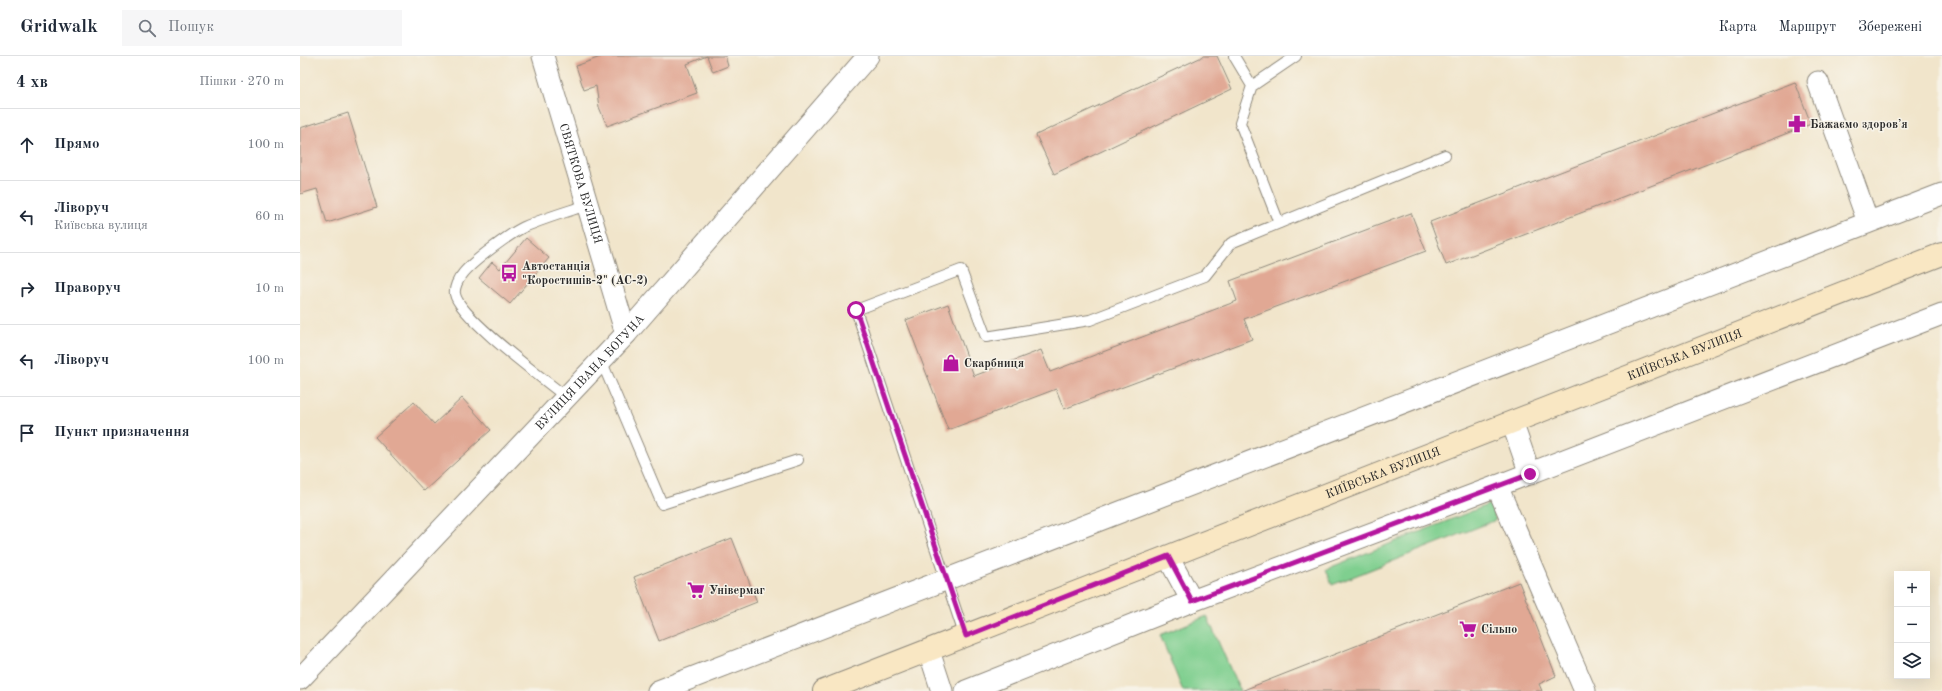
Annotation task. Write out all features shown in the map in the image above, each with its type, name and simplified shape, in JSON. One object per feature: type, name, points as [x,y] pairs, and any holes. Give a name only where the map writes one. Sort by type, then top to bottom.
[{"type":"main road","name":"КИЇВСЬКА ВУЛИЦЯ","points":[[824,691],[1942,254]]},
{"type":"street","name":"СВЯТКОВА ВУЛИЦЯ","points":[[543,56],[626,334]]},
{"type":"street","name":"ВУЛИЦЯ ІВАНА БОГУНА","points":[[300,679],[626,334],[868,56]]},
{"type":"street","points":[[1818,82],[1868,222]]},
{"type":"street","points":[[658,691],[1942,194]]},
{"type":"street","points":[[966,691],[1192,601],[1530,474],[1942,314]]},
{"type":"street","points":[[1512,422],[1530,474]]},
{"type":"street","points":[[1497,486],[1585,691]]},
{"type":"street","points":[[1168,556],[1192,601]]},
{"type":"street","points":[[929,651],[942,691]]},
{"type":"lane","points":[[1234,56],[1252,86]]},
{"type":"lane","points":[[1279,223],[1240,123],[1252,86],[1296,56]]},
{"type":"lane","points":[[966,636],[856,310],[961,270],[986,337],[1090,320],[1206,276],[1231,243],[1445,155]]},
{"type":"lane","points":[[566,397],[480,327],[459,303],[455,294],[461,275],[474,262],[522,228],[587,205]]},
{"type":"lane","points":[[601,360],[662,504],[798,460]]},
{"type":"green space","points":[[1490,504],[1496,520],[1332,585],[1326,569]]},
{"type":"green space","points":[[1207,616],[1240,691],[1183,691],[1160,635]]},
{"type":"building","points":[[603,56],[707,56],[687,64],[697,93],[607,126],[599,107],[596,86],[584,90],[576,66]]},
{"type":"building","points":[[707,56],[725,56],[728,66],[713,72]]},
{"type":"building","points":[[1204,56],[1217,56],[1232,89],[1054,174],[1036,135]]},
{"type":"building","points":[[1795,82],[1811,124],[1446,265],[1430,222]]},
{"type":"building","points":[[348,113],[377,207],[327,223],[317,189],[300,194],[300,128]]},
{"type":"building","points":[[1411,213],[1426,251],[1244,319],[1252,339],[1064,409],[1056,389],[948,430],[906,320],[948,304],[974,376],[1041,350],[1050,372],[1237,301],[1230,281]]},
{"type":"building","name":"Автостанція \"Коростишів-2\" (АС-2)","points":[[526,238],[549,258],[510,304],[479,278],[492,262],[500,269]]},
{"type":"building","points":[[462,398],[491,430],[424,491],[375,437],[414,402],[434,424]]},
{"type":"building","name":"Універмаг","points":[[732,538],[757,602],[659,641],[634,577]]},
{"type":"building","name":"Сільпо","points":[[1519,582],[1556,676],[1539,684],[1542,691],[1241,691]]},
{"type":"place","name":"Бажаємо здоровʼя","points":[[1797,124]]},
{"type":"place","name":"Автостанція \"Коростишів-2\" (АС-2)","points":[[509,273]]},
{"type":"place","name":"Скарбниця","points":[[951,363]]},
{"type":"place","name":"Універмаг","points":[[696,590]]},
{"type":"place","name":"Сільпо","points":[[1468,629]]},
{"type":"route","points":[[856,310],[966,636],[1168,556],[1192,601],[1530,474]]}]
